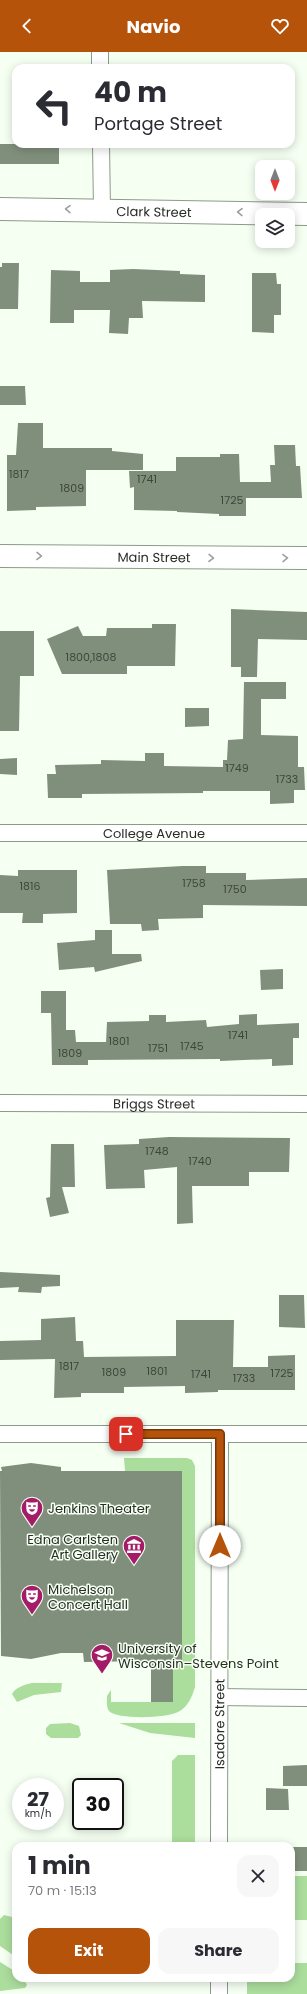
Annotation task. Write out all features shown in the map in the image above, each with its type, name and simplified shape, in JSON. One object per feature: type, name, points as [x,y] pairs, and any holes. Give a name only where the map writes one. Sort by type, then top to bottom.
[{"type":"main road","name":"Clark Street","points":[[0,209],[307,214]]},
{"type":"main road","name":"Main Street","points":[[0,556],[307,558]]},
{"type":"street","points":[[100,52],[100,64]]},
{"type":"street","points":[[101,148],[102,210]]},
{"type":"street","name":"College Avenue","points":[[0,833],[307,833]]},
{"type":"street","name":"Briggs Street","points":[[0,1103],[307,1104]]},
{"type":"street","points":[[0,1434],[307,1434]]},
{"type":"street","name":"Isadore Street","points":[[219,1842],[220,1434]]},
{"type":"street","points":[[220,1697],[307,1698]]},
{"type":"street","points":[[219,1982],[219,1994]]},
{"type":"green space","points":[[124,1458],[187,1458],[192,1460],[195,1466],[195,1687],[187,1705],[178,1712],[164,1716],[132,1717],[114,1714],[108,1709],[107,1696],[111,1690],[111,1702],[173,1702],[173,1661],[182,1661],[182,1471],[125,1471]]},
{"type":"green space","points":[[32,1683],[62,1683],[61,1692],[34,1695],[17,1702],[12,1694],[20,1687]]},
{"type":"green space","points":[[70,1723],[79,1726],[81,1735],[78,1738],[51,1738],[46,1734],[46,1728],[50,1724]]},
{"type":"green space","points":[[119,1723],[195,1723],[195,1738],[150,1733]]},
{"type":"green space","points":[[178,1755],[195,1755],[195,1842],[172,1842],[172,1761]]},
{"type":"green space","points":[[295,1876],[307,1876],[307,1920],[295,1920]]},
{"type":"green space","points":[[4,1915],[12,1917],[12,1954],[0,1946],[0,1919]]},
{"type":"green space","points":[[0,1962],[12,1970],[12,1982],[25,1982],[27,1985],[25,1988],[0,1991]]},
{"type":"green space","points":[[295,1963],[307,1963],[307,1994],[247,1994],[247,1982],[295,1982]]},
{"type":"building","points":[[0,144],[12,144],[12,148],[59,148],[59,164],[0,164]]},
{"type":"building","points":[[2,263],[19,263],[18,309],[0,309],[0,267],[2,267]]},
{"type":"building","points":[[133,269],[180,271],[180,274],[205,275],[205,302],[142,301],[143,318],[129,318],[128,334],[109,333],[110,310],[74,310],[74,323],[50,323],[51,270],[80,271],[80,282],[110,282],[110,270]]},
{"type":"building","points":[[252,273],[276,273],[277,284],[281,284],[281,315],[274,315],[274,333],[252,332]]},
{"type":"building","points":[[0,386],[25,386],[26,405],[0,405]]},
{"type":"building","points":[[18,423],[43,423],[43,448],[112,448],[112,451],[143,454],[143,470],[86,470],[86,506],[36,507],[36,510],[7,511],[7,455],[16,455]]},
{"type":"building","points":[[274,445],[295,445],[296,466],[300,466],[302,498],[246,498],[246,516],[219,516],[219,514],[177,511],[134,510],[134,487],[130,488],[129,471],[176,471],[176,457],[220,457],[220,454],[239,454],[240,482],[271,482],[270,465],[275,465]]},
{"type":"building","points":[[231,609],[307,612],[307,640],[258,639],[257,677],[241,677],[241,667],[231,667]]},
{"type":"building","points":[[152,624],[176,624],[175,666],[127,666],[127,674],[62,674],[47,639],[78,626],[83,636],[106,636],[107,628],[152,628]]},
{"type":"building","points":[[0,631],[34,631],[34,676],[20,676],[19,731],[0,731]]},
{"type":"building","points":[[244,682],[286,682],[286,699],[261,699],[261,735],[298,736],[298,767],[304,767],[305,790],[294,790],[294,803],[270,804],[270,791],[82,794],[82,798],[48,798],[47,774],[56,774],[55,765],[101,764],[101,760],[145,761],[145,753],[164,753],[164,766],[223,767],[223,760],[227,760],[228,740],[243,739]]},
{"type":"building","points":[[185,708],[209,708],[209,726],[185,727]]},
{"type":"building","points":[[17,758],[17,775],[0,774],[0,759]]},
{"type":"building","points":[[206,866],[206,873],[246,873],[246,880],[307,878],[307,906],[203,905],[203,918],[158,919],[159,930],[142,931],[141,924],[110,924],[107,870]]},
{"type":"building","points":[[18,870],[77,870],[77,913],[43,914],[43,923],[22,923],[23,913],[0,913],[0,875],[18,876]]},
{"type":"building","points":[[95,930],[112,930],[112,954],[141,954],[142,961],[95,972],[94,967],[59,970],[57,943],[95,940]]},
{"type":"building","points":[[283,969],[283,989],[261,990],[260,970]]},
{"type":"building","points":[[41,991],[66,991],[66,1030],[75,1030],[76,1042],[106,1042],[107,1022],[149,1021],[149,1015],[166,1015],[166,1022],[206,1020],[207,1027],[239,1024],[239,1015],[257,1014],[257,1025],[299,1023],[299,1038],[293,1038],[293,1065],[272,1066],[272,1059],[220,1061],[220,1059],[88,1060],[88,1065],[52,1065],[51,1013],[41,1013]]},
{"type":"building","points":[[169,1137],[290,1138],[289,1172],[249,1172],[249,1186],[192,1186],[193,1223],[177,1224],[177,1167],[144,1170],[145,1188],[106,1189],[104,1145],[139,1144],[139,1139]]},
{"type":"building","points":[[51,1144],[74,1144],[75,1187],[62,1187],[69,1213],[50,1217],[46,1198],[50,1197]]},
{"type":"building","points":[[0,1272],[60,1275],[60,1286],[42,1287],[41,1293],[18,1292],[19,1287],[0,1288]]},
{"type":"building","points":[[279,1295],[304,1295],[305,1328],[279,1327]]},
{"type":"building","points":[[75,1317],[76,1341],[83,1341],[84,1357],[176,1356],[176,1320],[234,1320],[233,1367],[268,1367],[268,1356],[295,1355],[295,1390],[218,1390],[218,1392],[185,1393],[185,1386],[124,1387],[124,1393],[81,1393],[81,1397],[54,1398],[55,1359],[0,1360],[0,1341],[41,1340],[41,1319]]},
{"type":"building","points":[[31,1463],[61,1467],[61,1471],[182,1471],[182,1661],[173,1661],[173,1702],[151,1702],[151,1661],[84,1662],[83,1653],[61,1653],[31,1659],[1,1656],[0,1471],[2,1471],[1,1467]]},
{"type":"building","points":[[307,1765],[307,1786],[283,1786],[283,1766]]},
{"type":"building","points":[[266,1788],[288,1789],[289,1810],[266,1810]]},
{"type":"building","points":[[295,1847],[307,1847],[307,1871],[295,1871]]},
{"type":"place","name":"Jenkins Theater","points":[[32,1528]]},
{"type":"place","name":"Edna Carlsten Art Gallery","points":[[134,1566]]},
{"type":"place","name":"Michelson Concert Hall","points":[[32,1616]]},
{"type":"place","name":"University of Wisconsin–Stevens Point","points":[[102,1674]]},
{"type":"route","points":[[126,1434],[220,1434],[220,1546]]}]
